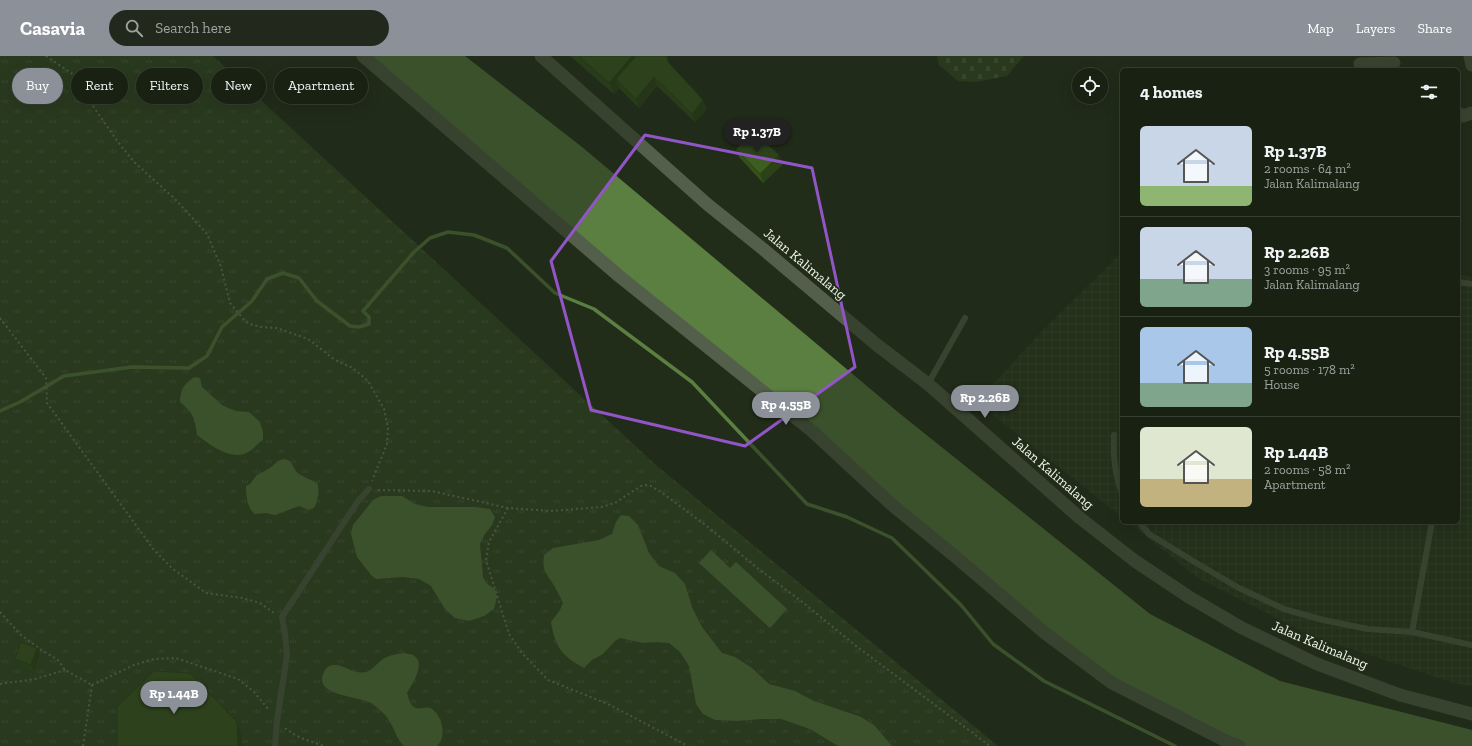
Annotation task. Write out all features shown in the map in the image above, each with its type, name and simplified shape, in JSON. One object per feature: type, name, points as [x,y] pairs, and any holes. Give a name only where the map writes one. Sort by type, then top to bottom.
[{"type":"street","points":[[363,56],[619,276],[812,431],[891,504],[1045,633],[1112,683],[1230,743],[1239,746]]},
{"type":"street","name":"Jalan Kalimalang","points":[[541,56],[707,204],[877,345],[928,384],[1080,518],[1135,561],[1189,597],[1242,628],[1317,664],[1400,695],[1472,714]]},
{"type":"street","points":[[1470,56],[1472,65]]},
{"type":"street","points":[[1360,64],[1395,63]]},
{"type":"street","points":[[1460,114],[1463,116],[1472,113]]},
{"type":"lane","points":[[1460,282],[1472,284]]},
{"type":"lane","points":[[928,384],[964,318]]},
{"type":"lane","points":[[1114,435],[1113,452],[1116,478],[1120,487]]},
{"type":"lane","points":[[275,746],[277,721],[287,655],[282,617],[358,501],[369,490]]},
{"type":"lane","points":[[1140,524],[1149,534],[1198,564],[1239,588],[1284,609],[1323,620],[1368,629],[1412,632],[1472,645]]},
{"type":"lane","points":[[1412,632],[1432,524]]},
{"type":"path","points":[[46,56],[76,78],[95,109],[134,162],[175,199],[207,234],[221,266],[230,303],[245,321],[261,327],[276,328],[308,338],[335,360],[352,368],[368,381],[384,410],[388,428],[387,444],[369,490],[432,491],[508,508],[551,511],[601,507],[615,503],[642,486],[651,486],[708,527],[860,649],[990,746]]},
{"type":"path","points":[[0,318],[46,378],[47,403],[154,550],[172,569],[206,593],[242,598],[260,603],[282,617]]},
{"type":"path","points":[[508,508],[489,542],[486,560],[509,634],[522,653],[548,680],[608,704],[688,746]]},
{"type":"path","points":[[0,612],[20,635],[58,660],[65,670],[92,685]]},
{"type":"path","points":[[92,685],[134,665],[154,659],[176,658],[238,679],[254,692],[277,721],[292,734],[324,746]]},
{"type":"path","points":[[0,684],[35,679],[65,670]]},
{"type":"path","points":[[83,746],[92,685]]},
{"type":"highlighted area","points":[[645,135],[812,168],[855,367],[745,446],[591,410],[551,261]]},
{"type":"shaded area","points":[[363,56],[465,56],[582,147],[899,413],[1150,614],[1280,681],[1472,730],[1472,746],[1239,746],[1112,683]]},
{"type":"shaded area","points":[[1120,254],[1120,515],[977,402],[1041,332]]},
{"type":"shaded area","points":[[1460,275],[1472,277],[1472,686],[1454,683],[1312,636],[1198,578],[1130,524],[1460,524]]},
{"type":"shaded area","points":[[195,377],[200,378],[202,387],[222,405],[235,411],[249,412],[260,422],[263,432],[263,440],[248,452],[242,455],[235,455],[221,451],[197,435],[193,416],[180,402],[183,387]]},
{"type":"shaded area","points":[[283,459],[289,461],[299,474],[317,483],[318,496],[314,508],[309,510],[299,506],[275,515],[266,513],[255,514],[249,505],[246,486],[250,484],[257,475]]},
{"type":"shaded area","points":[[381,496],[402,496],[415,504],[428,507],[475,507],[490,509],[495,517],[492,525],[480,544],[483,577],[486,583],[495,589],[497,597],[494,609],[484,616],[469,621],[455,618],[445,609],[431,586],[419,579],[403,577],[376,579],[371,575],[357,557],[351,534],[353,525],[373,500]]},
{"type":"shaded area","points":[[621,515],[629,516],[638,525],[649,553],[659,566],[675,573],[685,584],[692,607],[702,627],[722,653],[735,657],[752,668],[769,684],[795,691],[814,701],[861,717],[875,726],[892,746],[838,746],[810,729],[781,719],[737,721],[715,720],[703,714],[696,704],[689,666],[680,652],[669,643],[643,643],[620,638],[615,641],[603,654],[592,660],[584,668],[576,664],[565,655],[557,644],[551,622],[560,610],[563,603],[545,571],[543,561],[544,555],[553,548],[599,540],[612,534],[616,522]]},
{"type":"shaded area","points":[[711,550],[730,568],[736,562],[787,609],[770,628],[699,563]]},
{"type":"shaded area","points":[[404,653],[413,655],[419,663],[419,668],[415,679],[407,693],[410,703],[416,708],[432,709],[439,717],[441,722],[443,732],[442,738],[437,746],[404,746],[398,738],[389,719],[376,707],[371,703],[330,691],[322,680],[324,672],[328,667],[334,665],[342,666],[362,673],[371,670],[385,658]]},
{"type":"green space","points":[[0,56],[213,56],[226,68],[211,68],[211,104],[265,104],[657,466],[998,746],[0,746]]},
{"type":"green space","points":[[937,56],[1024,56],[1007,76],[976,82],[958,81],[939,65]]},
{"type":"building","points":[[579,56],[632,56],[609,83]]},
{"type":"building","points":[[636,56],[666,56],[668,59],[667,61],[703,100],[692,114],[654,77],[636,99],[616,79]]},
{"type":"building","points":[[754,132],[779,155],[760,174],[736,149]]},
{"type":"building","points":[[21,642],[37,648],[31,665],[15,659]]},
{"type":"building","points":[[154,671],[190,673],[237,722],[238,746],[117,746],[117,707]]},
{"type":"waterway","points":[[0,411],[20,402],[64,376],[132,367],[189,368],[207,356],[222,327],[252,301],[267,279],[283,273],[299,278],[317,301],[350,326],[359,327],[369,324],[369,317],[363,311],[414,252],[430,238],[448,232],[474,235],[507,248],[555,293],[594,309],[692,382],[807,504],[847,517],[892,538],[961,605],[993,644],[1044,681],[1175,746]]}]
